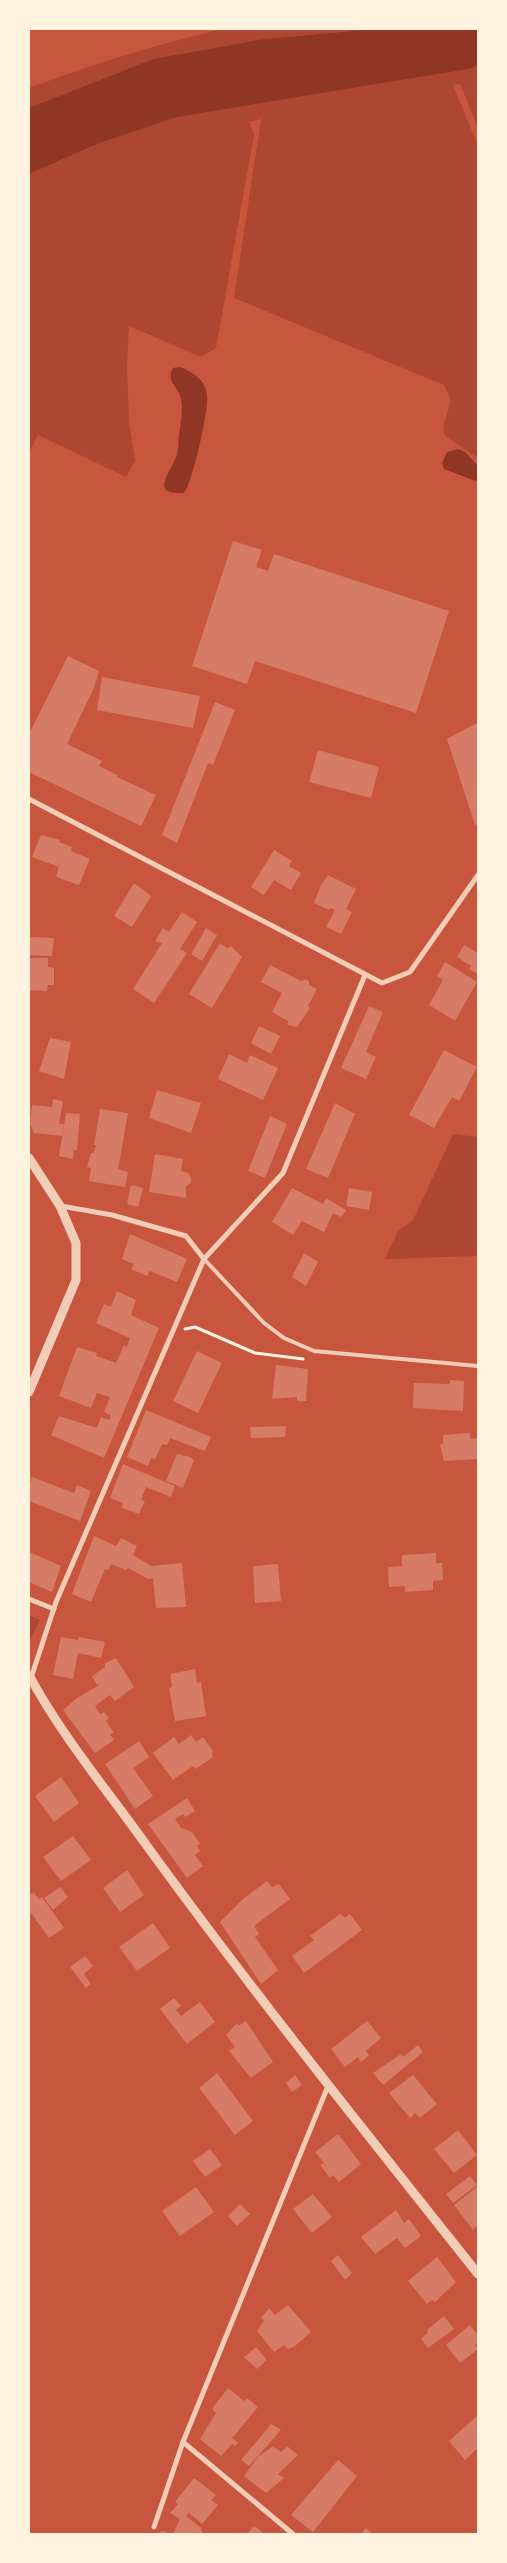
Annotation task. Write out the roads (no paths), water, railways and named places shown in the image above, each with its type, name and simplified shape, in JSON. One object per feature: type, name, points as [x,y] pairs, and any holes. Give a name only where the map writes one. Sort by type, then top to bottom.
[{"type":"street","points":[[29,799],[382,983],[410,972],[478,875]]},
{"type":"street","points":[[364,975],[283,1173],[204,1258],[54,1609],[30,1677],[55,1717],[176,1886],[328,2086],[478,2274]]},
{"type":"street","points":[[29,1158],[60,1206],[76,1243],[76,1280],[29,1392]]},
{"type":"street","points":[[60,1206],[112,1214],[186,1236],[204,1258]]},
{"type":"street","points":[[29,1599],[54,1609]]},
{"type":"street","points":[[154,2527],[183,2442],[328,2086]]},
{"type":"street","points":[[183,2442],[294,2534]]},
{"type":"lane","points":[[204,1258],[264,1323],[284,1338],[314,1351],[478,1366]]}]
